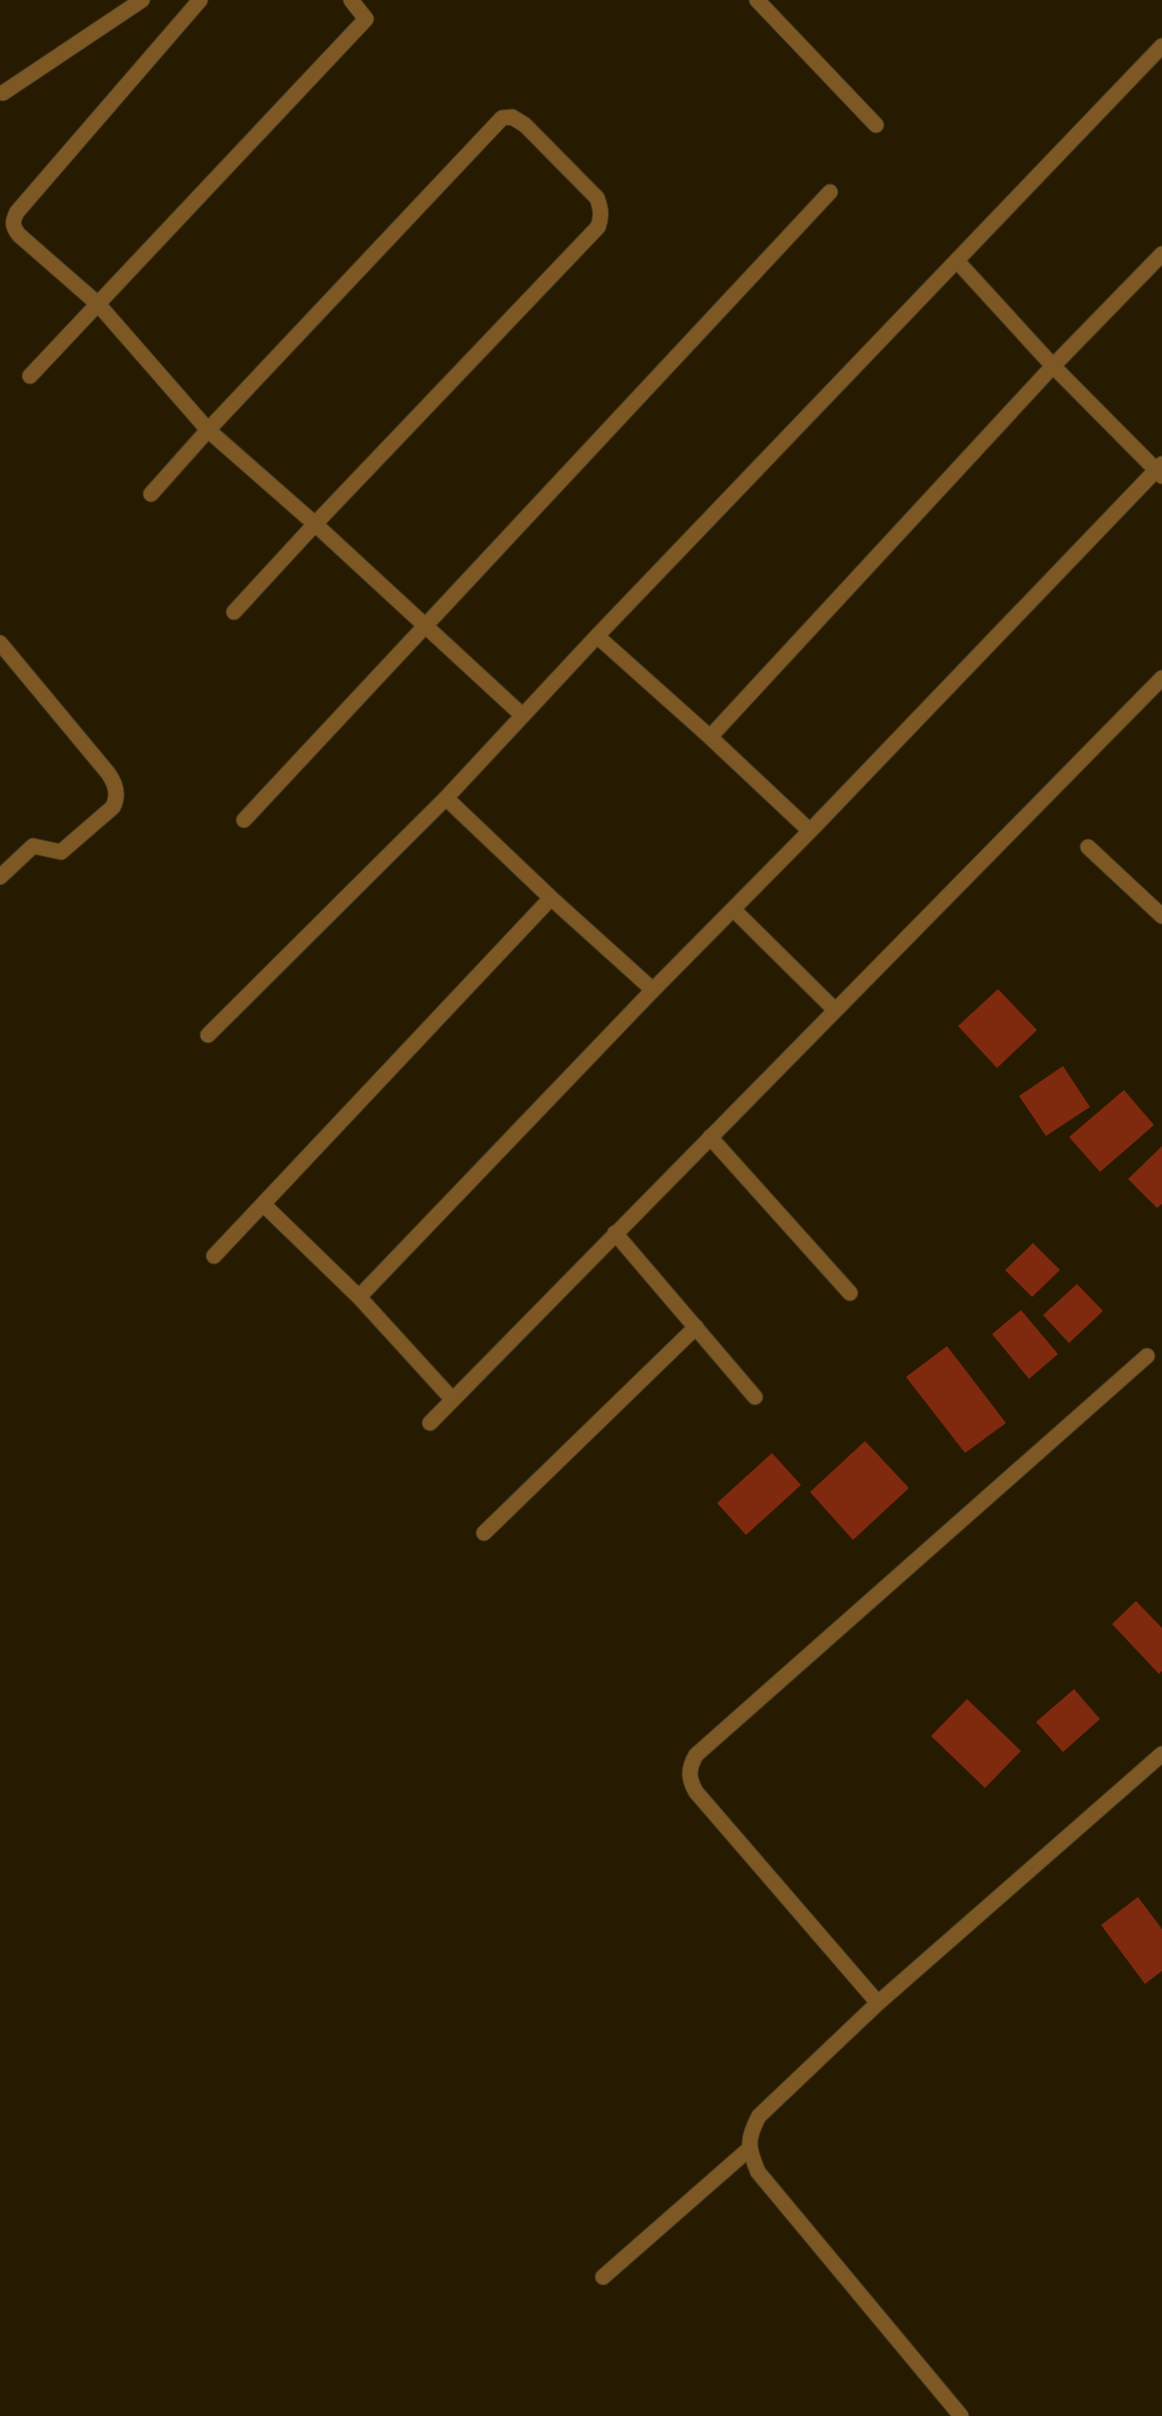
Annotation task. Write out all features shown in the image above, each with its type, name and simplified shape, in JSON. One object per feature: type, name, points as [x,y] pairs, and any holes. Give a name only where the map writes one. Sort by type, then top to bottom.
[{"type":"street","points":[[3,93],[142,0]]},
{"type":"street","points":[[200,0],[17,212],[13,220],[13,227],[19,235],[98,304],[208,430],[315,524],[522,715]]},
{"type":"street","points":[[30,376],[366,19],[351,0]]},
{"type":"street","points":[[757,0],[876,125]]},
{"type":"street","points":[[208,1035],[446,798],[597,636],[1162,46]]},
{"type":"street","points":[[151,494],[208,430],[502,118],[512,117],[525,125],[597,198],[601,208],[598,227],[234,612]]},
{"type":"street","points":[[244,819],[830,192]]},
{"type":"street","points":[[710,737],[1053,366],[1162,254]]},
{"type":"street","points":[[359,1297],[653,990],[1160,470],[1053,366],[957,261]]},
{"type":"street","points":[[597,636],[710,737],[810,831]]},
{"type":"street","points":[[0,643],[108,773],[114,782],[116,791],[113,807],[61,852],[33,846],[0,877]]},
{"type":"street","points":[[430,1424],[452,1399],[1162,678]]},
{"type":"street","points":[[446,798],[551,898],[653,990]]},
{"type":"street","points":[[1088,847],[1162,916]]},
{"type":"street","points":[[214,1256],[551,898]]},
{"type":"street","points":[[734,909],[836,1010]]},
{"type":"street","points":[[710,1137],[850,1293]]},
{"type":"street","points":[[263,1203],[359,1297],[452,1399]]},
{"type":"street","points":[[615,1233],[755,1397]]},
{"type":"street","points":[[484,1533],[696,1327]]},
{"type":"street","points":[[878,2003],[696,1792],[690,1780],[689,1767],[696,1755],[1147,1356]]},
{"type":"street","points":[[961,2416],[758,2172],[749,2149],[750,2131],[759,2116],[878,2003],[1162,1754]]},
{"type":"street","points":[[603,2277],[749,2149]]},
{"type":"building","points":[[998,989],[1037,1030],[997,1068],[958,1026]]},
{"type":"building","points":[[1063,1066],[1090,1107],[1046,1136],[1019,1096]]},
{"type":"building","points":[[1124,1090],[1154,1125],[1100,1172],[1069,1137]]},
{"type":"building","points":[[1162,1146],[1162,1204],[1157,1208],[1128,1179]]},
{"type":"building","points":[[1033,1243],[1060,1270],[1032,1297],[1005,1270]]},
{"type":"building","points":[[1077,1284],[1103,1311],[1069,1343],[1043,1315]]},
{"type":"building","points":[[1021,1310],[1058,1354],[1029,1379],[992,1334]]},
{"type":"building","points":[[947,1346],[1006,1423],[965,1453],[906,1377]]},
{"type":"building","points":[[865,1441],[909,1488],[853,1540],[810,1492]]},
{"type":"building","points":[[772,1453],[801,1485],[746,1535],[717,1503]]},
{"type":"building","points":[[1136,1601],[1162,1628],[1162,1671],[1159,1674],[1112,1624]]},
{"type":"building","points":[[1074,1689],[1100,1719],[1063,1752],[1036,1722]]},
{"type":"building","points":[[967,1699],[1021,1751],[985,1788],[931,1736]]},
{"type":"building","points":[[1138,1897],[1162,1929],[1162,1971],[1145,1984],[1101,1925]]}]
